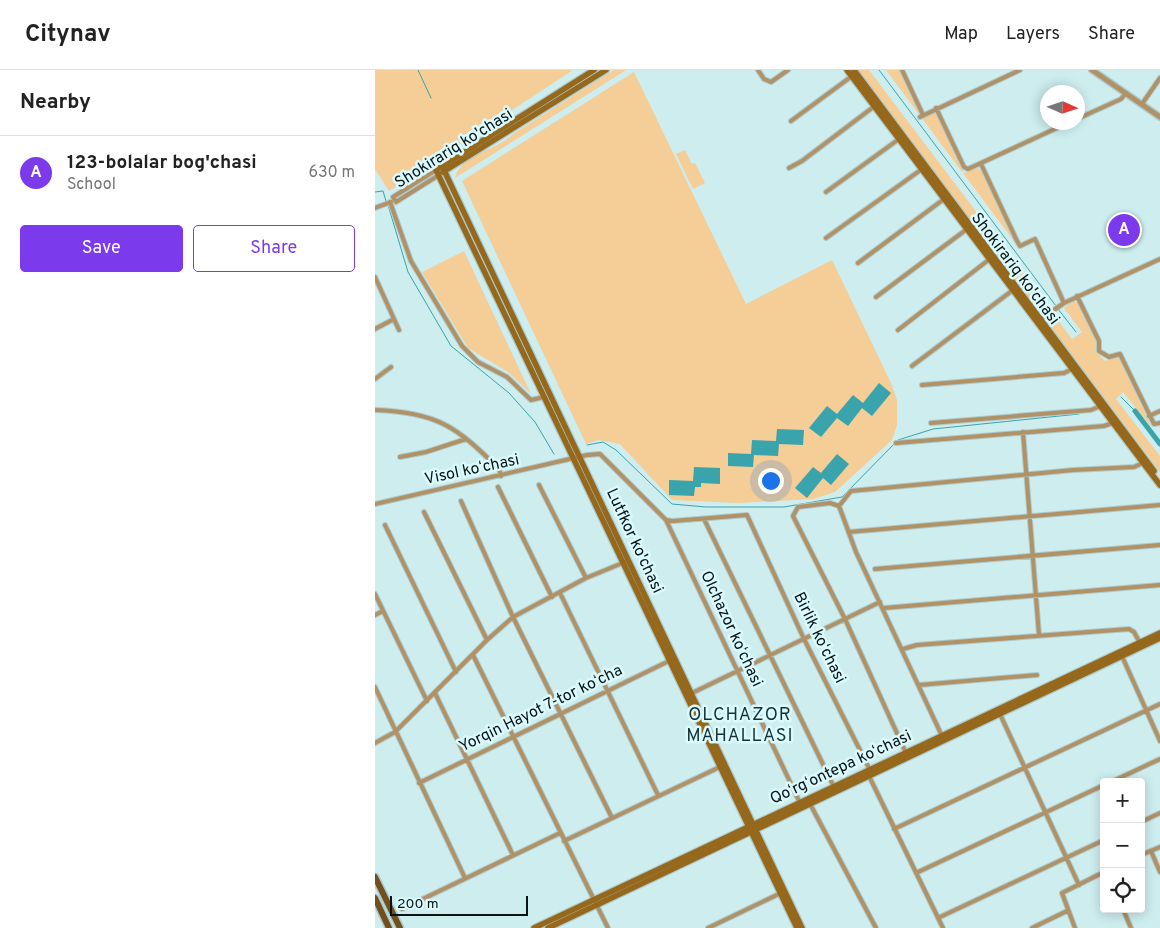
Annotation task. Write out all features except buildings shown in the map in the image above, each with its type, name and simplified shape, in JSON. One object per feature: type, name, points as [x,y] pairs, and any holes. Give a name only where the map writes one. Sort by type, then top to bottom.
[{"type":"main road","name":"Shokirariq ko'chasi","points":[[440,170],[595,70]]},
{"type":"main road","name":"Shokirariq ko'chasi","points":[[440,170],[606,70]]},
{"type":"main road","name":"Shokirariq ko'chasi","points":[[847,70],[854,73],[1116,422],[1160,486]]},
{"type":"main road","name":"Lutfkor ko'chasi","points":[[440,170],[544,397],[577,458]]},
{"type":"main road","name":"Lutfkor ko'chasi","points":[[440,170],[689,694],[797,928]]},
{"type":"main road","name":"Shokirariq ko'chasi","points":[[1015,289],[1041,319],[1101,406],[1116,422]]},
{"type":"main road","name":"Shokirariq ko'chasi","points":[[1145,462],[1160,479]]},
{"type":"main road","name":"Qoʻrgʻontepa koʻchasi","points":[[1121,654],[1160,633]]},
{"type":"main road","name":"Qoʻrgʻontepa koʻchasi","points":[[534,928],[596,902],[1121,654],[1160,638]]},
{"type":"main road","name":"Qoʻrgʻontepa koʻchasi","points":[[752,829],[800,803],[809,802],[834,787],[869,773],[942,736],[999,712]]},
{"type":"main road","points":[[375,877],[400,928]]},
{"type":"main road","name":"Lutfkor ko'chasi","points":[[782,892],[802,928]]},
{"type":"main road","points":[[375,898],[389,928]]},
{"type":"main road","name":"Qoʻrgʻontepa koʻchasi","points":[[548,928],[596,902]]},
{"type":"street","points":[[758,70],[763,79],[771,82],[788,70]]},
{"type":"street","points":[[902,70],[922,116],[1020,70]]},
{"type":"street","points":[[1092,70],[1160,117]]},
{"type":"street","points":[[791,121],[854,73]]},
{"type":"street","points":[[1142,104],[1160,78]]},
{"type":"street","points":[[1085,115],[1121,99],[1126,93]]},
{"type":"street","points":[[789,168],[802,161],[876,104]]},
{"type":"street","points":[[936,108],[963,168],[968,169],[1053,130]]},
{"type":"street","points":[[826,192],[901,137]]},
{"type":"street","points":[[981,164],[1019,246],[1035,239],[1062,304]]},
{"type":"street","points":[[826,238],[924,168]]},
{"type":"street","name":"Shokirariq ko'chasi","points":[[375,208],[393,201],[393,197],[440,170]]},
{"type":"street","points":[[858,263],[946,197]]},
{"type":"street","points":[[393,201],[411,261],[466,351],[478,362],[507,377],[531,400],[544,397]]},
{"type":"street","points":[[876,297],[969,227]]},
{"type":"street","points":[[898,330],[992,258]]},
{"type":"street","points":[[1041,319],[1077,296],[1160,259]]},
{"type":"street","points":[[375,277],[399,330]]},
{"type":"street","points":[[912,366],[1015,289]]},
{"type":"street","points":[[1077,296],[1099,342],[1099,351],[1109,357],[1120,354],[1149,416],[1154,424],[1160,423]]},
{"type":"street","points":[[375,329],[394,319]]},
{"type":"street","points":[[375,379],[391,367]]},
{"type":"street","points":[[922,385],[1064,373],[1074,368]]},
{"type":"street","points":[[931,423],[1091,410],[1101,406]]},
{"type":"street","points":[[375,410],[410,412],[431,417],[469,438],[499,469],[501,476]]},
{"type":"street","points":[[1149,416],[1160,411]]},
{"type":"street","points":[[896,443],[1104,426],[1116,422]]},
{"type":"street","points":[[1023,432],[1039,635]]},
{"type":"street","points":[[399,457],[426,452],[469,438]]},
{"type":"street","name":"Visol koʻchasi","points":[[375,504],[597,454],[604,456],[666,520]]},
{"type":"street","points":[[839,506],[851,492],[1134,467],[1145,462]]},
{"type":"street","points":[[539,485],[586,578]]},
{"type":"street","points":[[498,487],[552,597]]},
{"type":"street","points":[[461,501],[513,617],[613,818]]},
{"type":"street","points":[[839,506],[830,503],[798,507],[793,516],[845,619],[906,753]]},
{"type":"street","points":[[849,532],[1160,505]]},
{"type":"street","points":[[839,506],[942,736]]},
{"type":"street","points":[[423,512],[487,640]]},
{"type":"street","name":"Birlik koʻchasi","points":[[704,519],[747,515],[894,830],[943,928]]},
{"type":"street","points":[[666,520],[704,519],[834,787]]},
{"type":"street","name":"Olchazor koʻchasi","points":[[666,520],[800,803]]},
{"type":"street","points":[[385,525],[456,672]]},
{"type":"street","points":[[875,569],[1160,545]]},
{"type":"street","points":[[375,743],[395,732],[487,640],[513,617],[586,578],[625,561]]},
{"type":"street","points":[[884,608],[1160,585]]},
{"type":"street","points":[[560,593],[658,796]]},
{"type":"street","points":[[375,594],[427,701]]},
{"type":"street","points":[[689,694],[881,602]]},
{"type":"street","points":[[375,615],[383,611]]},
{"type":"street","points":[[903,649],[917,645],[1129,629],[1134,632],[1140,643]]},
{"type":"street","points":[[1121,654],[1160,740]]},
{"type":"street","points":[[473,655],[608,928]]},
{"type":"street","name":"Yorqin Hayot 7-tor koʻcha","points":[[419,783],[672,659]]},
{"type":"street","points":[[919,684],[1037,675]]},
{"type":"street","points":[[375,687],[465,878]]},
{"type":"street","points":[[435,693],[513,855]]},
{"type":"street","points":[[894,830],[1160,704]]},
{"type":"street","points":[[999,712],[1079,884]]},
{"type":"street","points":[[1120,778],[1160,759]]},
{"type":"street","points":[[564,841],[722,766]]},
{"type":"street","points":[[916,873],[1100,787]]},
{"type":"street","points":[[809,802],[876,928]]},
{"type":"street","points":[[1145,820],[1160,813]]},
{"type":"street","points":[[403,909],[560,833]]},
{"type":"street","points":[[938,918],[1100,842]]},
{"type":"street","points":[[1145,853],[1160,847]]},
{"type":"street","points":[[1151,851],[1160,872]]},
{"type":"street","points":[[1075,928],[1067,911],[1062,893],[1100,874]]},
{"type":"street","points":[[708,928],[782,892]]},
{"type":"street","points":[[1032,928],[1067,911]]},
{"type":"street","points":[[1125,913],[1131,928]]},
{"type":"street","points":[[719,923],[722,928]]},
{"type":"shaded area","points":[[375,70],[573,70],[389,191],[375,169]]},
{"type":"shaded area","points":[[614,70],[626,70],[455,178],[464,163],[498,145]]},
{"type":"shaded area","points":[[858,70],[869,70],[1046,304],[1046,312],[1042,315]]},
{"type":"shaded area","points":[[886,70],[899,70],[922,118],[936,113],[962,172]]},
{"type":"shaded area","points":[[634,72],[746,304],[832,260],[891,383],[897,400],[897,425],[892,440],[835,492],[813,499],[738,503],[672,500],[620,444],[599,440],[586,444],[462,181]]},
{"type":"shaded area","points":[[685,150],[692,164],[695,163],[705,183],[693,189],[676,154]]},
{"type":"shaded area","points":[[978,168],[982,172],[1016,244],[963,173]]},
{"type":"shaded area","points":[[464,251],[531,394],[508,372],[468,348],[422,272]]},
{"type":"shaded area","points":[[1074,301],[1079,304],[1096,341],[1097,353],[1105,361],[1116,357],[1120,359],[1152,428],[1123,392],[1116,399],[1160,456],[1160,472],[1046,320],[1054,315],[1072,339],[1082,332],[1064,308]]},
{"type":"water","points":[[879,383],[891,393],[872,416],[862,408],[848,426],[837,418],[821,437],[809,428],[827,406],[837,414],[853,395],[863,403]]},
{"type":"water","points":[[777,429],[804,430],[803,445],[779,444],[778,456],[754,455],[753,467],[728,466],[728,453],[751,454],[752,440],[776,441]]},
{"type":"water","points":[[837,454],[849,464],[831,485],[823,478],[807,498],[795,488],[813,467],[821,473]]},
{"type":"water","points":[[694,467],[720,468],[720,484],[701,483],[701,487],[695,487],[694,496],[669,495],[669,480],[693,481]]},
{"type":"waterway","points":[[418,70],[431,98]]},
{"type":"waterway","points":[[879,70],[1056,306]]},
{"type":"waterway","points":[[375,192],[383,191],[386,201]]},
{"type":"waterway","points":[[388,205],[408,272],[451,346],[509,393],[535,422],[554,454]]},
{"type":"waterway","points":[[1058,309],[1076,332]]},
{"type":"waterway","points":[[1121,397],[1135,411]]},
{"type":"waterway","points":[[1135,411],[1160,444]]},
{"type":"waterway","points":[[587,445],[603,442],[616,450],[672,504],[706,507],[784,507],[842,497],[898,440],[933,429],[1079,414]]},
{"type":"place","name":"123-bolalar bog'chasi","points":[[1124,230]]},
{"type":"district","name":"OLCHAZOR MAHALLASI","points":[[740,725]]}]
